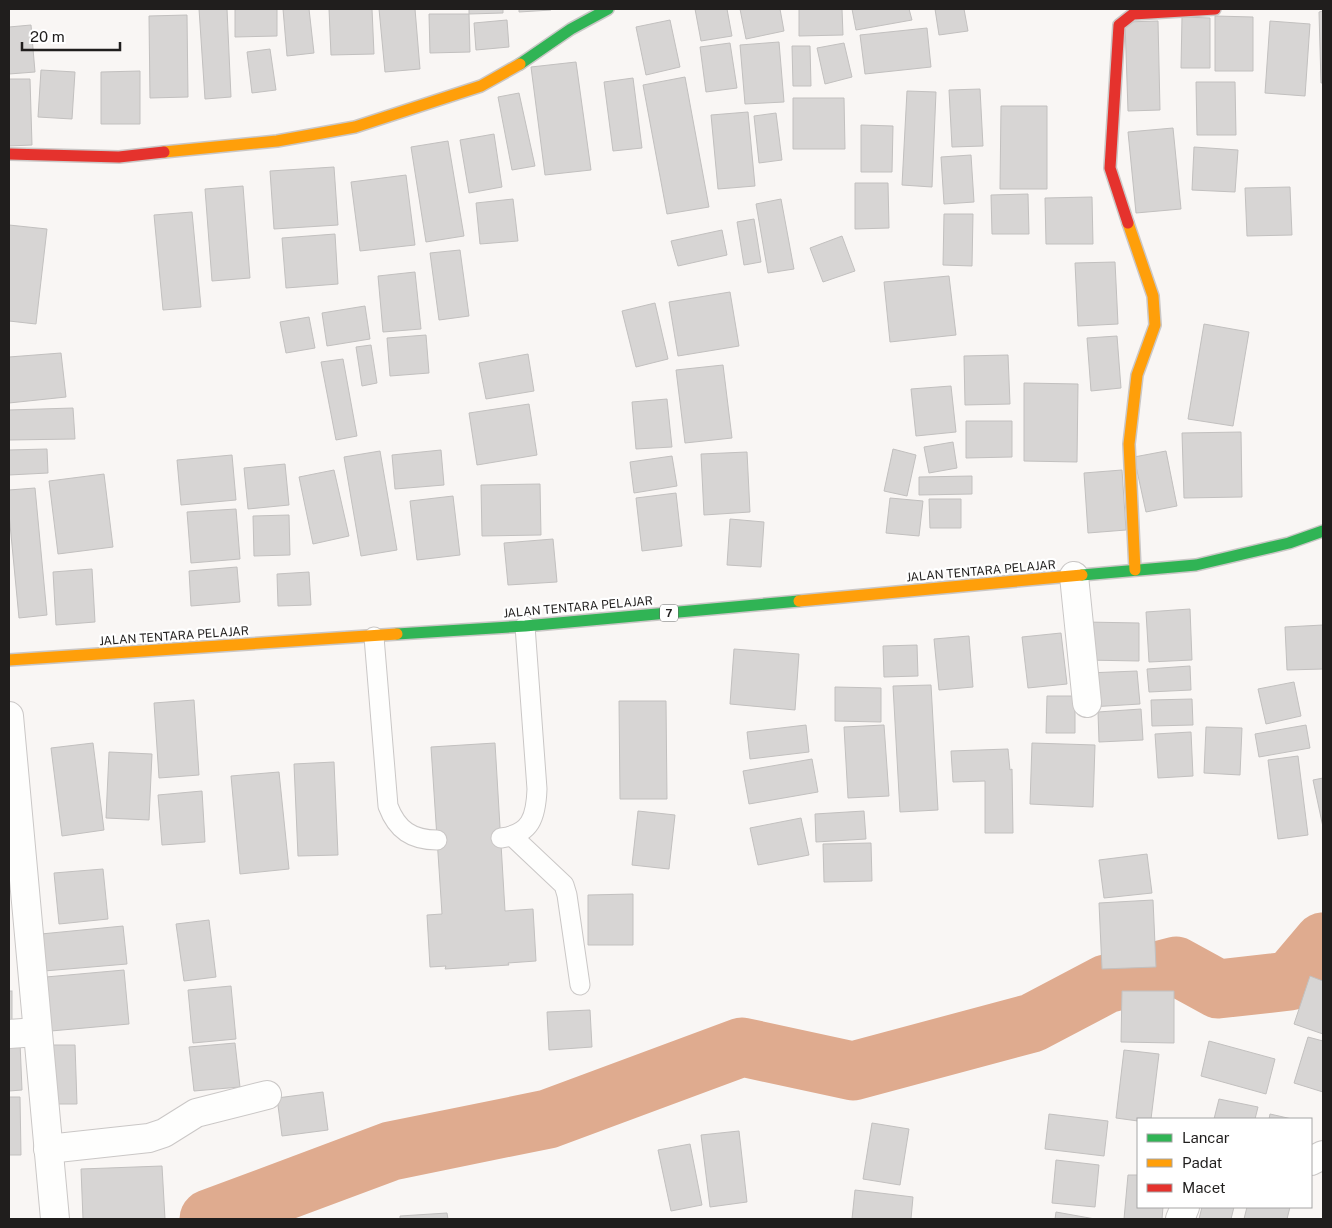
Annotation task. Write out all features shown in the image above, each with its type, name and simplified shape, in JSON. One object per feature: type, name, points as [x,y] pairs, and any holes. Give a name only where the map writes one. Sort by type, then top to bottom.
[{"type":"main road","points":[[9,154],[120,157],[277,141],[355,127],[481,86],[510,70],[571,29],[608,9]]},
{"type":"main road","points":[[1135,570],[1130,444],[1137,375],[1155,325],[1154,296],[1110,168],[1119,25],[1133,14],[1215,9]]},
{"type":"main road","name":"JALAN TENTARA PELAJAR","points":[[9,660],[526,626],[1196,565],[1289,543],[1323,531]]},
{"type":"street","points":[[1074,576],[1087,703]]},
{"type":"street","points":[[9,716],[55,1219]]},
{"type":"street","points":[[9,1034],[37,1032]]},
{"type":"street","points":[[48,1149],[148,1138],[164,1133],[196,1113],[267,1095]]},
{"type":"lane","points":[[526,626],[537,806],[527,827],[506,837],[564,885],[580,985]]},
{"type":"lane","points":[[374,637],[388,806],[393,819],[403,830],[423,840],[437,840]]},
{"type":"building","points":[[199,9],[227,9],[231,97],[205,99]]},
{"type":"building","points":[[235,9],[277,9],[277,36],[235,37]]},
{"type":"building","points":[[283,9],[309,9],[314,53],[287,56]]},
{"type":"building","points":[[329,9],[372,9],[374,54],[331,55]]},
{"type":"building","points":[[379,9],[415,9],[420,69],[385,72]]},
{"type":"building","points":[[469,9],[503,9],[503,13],[469,14]]},
{"type":"building","points":[[519,9],[551,9],[551,10],[519,12]]},
{"type":"building","points":[[695,9],[727,9],[732,36],[701,41]]},
{"type":"building","points":[[740,9],[780,9],[784,31],[746,39]]},
{"type":"building","points":[[799,9],[842,9],[843,35],[799,36]]},
{"type":"building","points":[[852,9],[909,9],[912,20],[856,30]]},
{"type":"building","points":[[935,9],[964,9],[968,31],[939,35]]},
{"type":"building","points":[[1323,11],[1323,83],[1321,83],[1319,12]]},
{"type":"building","points":[[429,14],[469,14],[470,52],[430,53]]},
{"type":"building","points":[[187,15],[188,97],[150,98],[149,16]]},
{"type":"building","points":[[1215,16],[1253,17],[1253,71],[1215,71]]},
{"type":"building","points":[[1182,17],[1210,18],[1210,68],[1181,68]]},
{"type":"building","points":[[507,20],[509,47],[476,50],[474,23]]},
{"type":"building","points":[[670,20],[680,67],[646,75],[636,27]]},
{"type":"building","points":[[1158,21],[1160,110],[1128,111],[1125,22]]},
{"type":"building","points":[[1270,21],[1310,24],[1305,96],[1265,93]]},
{"type":"building","points":[[31,25],[35,72],[9,74],[9,27]]},
{"type":"building","points":[[927,28],[931,67],[865,74],[860,35]]},
{"type":"building","points":[[779,42],[784,102],[745,104],[740,45]]},
{"type":"building","points":[[730,43],[737,88],[706,92],[700,47]]},
{"type":"building","points":[[844,43],[852,77],[825,84],[817,48]]},
{"type":"building","points":[[792,46],[810,46],[811,86],[793,86]]},
{"type":"building","points":[[270,49],[276,90],[252,93],[247,52]]},
{"type":"building","points":[[576,62],[591,170],[545,175],[531,67]]},
{"type":"building","points":[[41,70],[75,72],[72,119],[38,117]]},
{"type":"building","points":[[140,71],[140,124],[101,124],[101,72]]},
{"type":"building","points":[[685,77],[709,207],[667,214],[643,85]]},
{"type":"building","points":[[633,78],[642,148],[613,151],[604,82]]},
{"type":"building","points":[[9,79],[30,79],[32,145],[9,146]]},
{"type":"building","points":[[1196,82],[1235,82],[1236,135],[1197,135]]},
{"type":"building","points":[[980,89],[983,146],[952,147],[949,90]]},
{"type":"building","points":[[907,91],[936,92],[932,187],[902,185]]},
{"type":"building","points":[[519,93],[535,166],[512,170],[498,97]]},
{"type":"building","points":[[793,98],[844,98],[845,149],[793,149]]},
{"type":"building","points":[[1001,106],[1047,106],[1047,189],[1000,189]]},
{"type":"building","points":[[748,112],[755,186],[718,189],[711,115]]},
{"type":"building","points":[[776,113],[782,160],[759,163],[754,116]]},
{"type":"building","points":[[861,125],[893,126],[892,172],[861,172]]},
{"type":"building","points":[[1173,128],[1181,209],[1136,213],[1128,132]]},
{"type":"building","points":[[494,134],[502,187],[469,193],[460,140]]},
{"type":"building","points":[[448,141],[464,236],[426,242],[411,147]]},
{"type":"building","points":[[1194,147],[1238,150],[1235,192],[1192,190]]},
{"type":"building","points":[[971,155],[974,202],[944,204],[941,157]]},
{"type":"building","points":[[334,167],[338,225],[274,229],[270,171]]},
{"type":"building","points":[[406,175],[415,245],[360,251],[351,182]]},
{"type":"building","points":[[855,183],[888,183],[889,228],[855,229]]},
{"type":"building","points":[[243,186],[250,278],[212,281],[205,189]]},
{"type":"building","points":[[1290,187],[1292,235],[1247,236],[1245,188]]},
{"type":"building","points":[[1028,194],[1029,234],[992,234],[991,195]]},
{"type":"building","points":[[1092,197],[1093,244],[1046,244],[1045,198]]},
{"type":"building","points":[[513,199],[518,241],[480,244],[476,203]]},
{"type":"building","points":[[781,199],[794,269],[768,273],[756,204]]},
{"type":"building","points":[[192,212],[201,307],[163,310],[154,215]]},
{"type":"building","points":[[944,214],[973,214],[972,266],[943,265]]},
{"type":"building","points":[[754,219],[761,262],[744,265],[737,222]]},
{"type":"building","points":[[9,225],[47,229],[36,324],[9,321]]},
{"type":"building","points":[[722,230],[727,255],[678,266],[671,241]]},
{"type":"building","points":[[335,234],[338,284],[286,288],[282,238]]},
{"type":"building","points":[[842,236],[855,271],[823,282],[810,248]]},
{"type":"building","points":[[460,250],[469,316],[439,320],[430,253]]},
{"type":"building","points":[[1115,262],[1118,324],[1078,326],[1075,263]]},
{"type":"building","points":[[415,272],[421,329],[383,332],[378,276]]},
{"type":"building","points":[[949,276],[956,335],[890,342],[884,282]]},
{"type":"building","points":[[730,292],[739,346],[678,356],[669,302]]},
{"type":"building","points":[[655,303],[668,359],[636,367],[622,311]]},
{"type":"building","points":[[365,306],[370,339],[327,346],[322,313]]},
{"type":"building","points":[[309,317],[315,348],[286,353],[280,322]]},
{"type":"building","points":[[1204,324],[1249,332],[1233,426],[1188,419]]},
{"type":"building","points":[[426,335],[429,373],[390,376],[387,338]]},
{"type":"building","points":[[1117,336],[1121,388],[1091,391],[1087,338]]},
{"type":"building","points":[[371,345],[377,383],[362,386],[356,347]]},
{"type":"building","points":[[61,353],[66,397],[9,403],[9,357]]},
{"type":"building","points":[[528,354],[534,391],[486,399],[479,363]]},
{"type":"building","points":[[1008,355],[1010,404],[965,405],[964,356]]},
{"type":"building","points":[[343,359],[357,436],[336,440],[321,362]]},
{"type":"building","points":[[723,365],[732,438],[685,443],[676,370]]},
{"type":"building","points":[[1024,383],[1078,384],[1077,462],[1024,461]]},
{"type":"building","points":[[951,386],[956,432],[916,436],[911,389]]},
{"type":"building","points":[[667,399],[672,447],[636,449],[632,402]]},
{"type":"building","points":[[529,404],[537,455],[477,465],[469,413]]},
{"type":"building","points":[[73,408],[75,439],[9,440],[9,410]]},
{"type":"building","points":[[966,421],[1012,421],[1012,457],[966,458]]},
{"type":"building","points":[[1241,432],[1242,497],[1184,498],[1182,433]]},
{"type":"building","points":[[953,442],[957,468],[929,473],[924,447]]},
{"type":"building","points":[[47,449],[48,473],[9,475],[9,450]]},
{"type":"building","points":[[893,449],[916,455],[907,496],[884,491]]},
{"type":"building","points":[[441,450],[444,485],[395,489],[392,455]]},
{"type":"building","points":[[380,451],[397,550],[361,556],[344,457]]},
{"type":"building","points":[[1166,451],[1177,506],[1146,512],[1134,457]]},
{"type":"building","points":[[747,452],[750,512],[704,515],[701,454]]},
{"type":"building","points":[[232,455],[236,500],[181,505],[177,460]]},
{"type":"building","points":[[672,456],[677,486],[634,493],[630,462]]},
{"type":"building","points":[[285,464],[289,505],[248,509],[244,468]]},
{"type":"building","points":[[334,470],[349,536],[313,544],[299,477]]},
{"type":"building","points":[[1122,470],[1126,530],[1088,533],[1084,473]]},
{"type":"building","points":[[104,474],[113,547],[58,554],[49,481]]},
{"type":"building","points":[[972,476],[972,494],[919,495],[919,477]]},
{"type":"building","points":[[540,484],[541,535],[482,536],[481,485]]},
{"type":"building","points":[[35,488],[47,615],[19,618],[9,514],[9,490]]},
{"type":"building","points":[[676,493],[682,546],[642,551],[636,498]]},
{"type":"building","points":[[453,496],[460,555],[417,560],[410,501]]},
{"type":"building","points":[[890,498],[923,501],[919,536],[886,533]]},
{"type":"building","points":[[929,499],[961,499],[961,528],[930,528]]},
{"type":"building","points":[[236,509],[240,559],[191,563],[187,512]]},
{"type":"building","points":[[289,515],[290,555],[254,556],[253,516]]},
{"type":"building","points":[[730,519],[764,522],[761,567],[727,565]]},
{"type":"building","points":[[553,539],[557,582],[508,585],[504,543]]},
{"type":"building","points":[[237,567],[240,602],[191,606],[189,571]]},
{"type":"building","points":[[92,569],[95,622],[56,625],[53,572]]},
{"type":"building","points":[[309,572],[311,605],[278,606],[277,574]]},
{"type":"building","points":[[1190,609],[1192,660],[1149,662],[1146,612]]},
{"type":"building","points":[[1085,622],[1139,623],[1139,661],[1085,660]]},
{"type":"building","points":[[1323,625],[1323,669],[1287,670],[1285,627]]},
{"type":"building","points":[[1061,633],[1067,684],[1028,688],[1022,637]]},
{"type":"building","points":[[969,636],[973,687],[939,690],[934,639]]},
{"type":"building","points":[[917,645],[918,676],[884,677],[883,646]]},
{"type":"building","points":[[734,649],[799,654],[795,710],[730,704]]},
{"type":"building","points":[[1190,666],[1191,690],[1149,692],[1147,669]]},
{"type":"building","points":[[1137,671],[1140,704],[1090,707],[1087,673]]},
{"type":"building","points":[[1294,682],[1301,716],[1266,724],[1258,689]]},
{"type":"building","points":[[931,685],[938,810],[900,812],[893,686]]},
{"type":"building","points":[[835,687],[881,688],[881,722],[835,721]]},
{"type":"building","points":[[1047,696],[1075,696],[1075,733],[1046,733]]},
{"type":"building","points":[[1192,699],[1193,725],[1152,726],[1151,700]]},
{"type":"building","points":[[194,700],[199,775],[159,778],[154,703]]},
{"type":"building","points":[[619,701],[666,701],[667,799],[620,799]]},
{"type":"building","points":[[1141,709],[1143,740],[1099,742],[1098,712]]},
{"type":"building","points":[[806,725],[809,752],[750,759],[747,732]]},
{"type":"building","points":[[884,725],[889,796],[848,798],[844,727]]},
{"type":"building","points":[[1306,725],[1310,748],[1259,757],[1255,734]]},
{"type":"building","points":[[1206,727],[1242,728],[1240,775],[1204,773]]},
{"type":"building","points":[[1191,732],[1193,776],[1158,778],[1155,734]]},
{"type":"building","points":[[93,743],[104,830],[62,836],[51,748]]},
{"type":"building","points":[[495,743],[505,911],[533,909],[536,961],[508,963],[509,965],[445,969],[446,966],[430,967],[427,915],[442,914],[431,747]]},
{"type":"building","points":[[1032,743],[1095,745],[1093,807],[1030,804]]},
{"type":"building","points":[[1008,749],[1010,770],[1012,769],[1013,833],[985,833],[985,781],[953,782],[951,751]]},
{"type":"building","points":[[109,752],[152,754],[149,820],[106,818]]},
{"type":"building","points":[[1298,756],[1308,835],[1278,839],[1268,760]]},
{"type":"building","points":[[812,759],[818,792],[749,804],[743,771]]},
{"type":"building","points":[[334,762],[338,855],[298,856],[294,764]]},
{"type":"building","points":[[279,772],[289,869],[240,874],[231,776]]},
{"type":"building","points":[[1323,778],[1323,827],[1313,780]]},
{"type":"building","points":[[202,791],[205,842],[162,845],[158,795]]},
{"type":"building","points":[[638,811],[675,815],[669,869],[632,865]]},
{"type":"building","points":[[864,811],[866,839],[816,842],[815,814]]},
{"type":"building","points":[[801,818],[809,855],[758,865],[750,828]]},
{"type":"building","points":[[871,843],[872,881],[824,882],[823,844]]},
{"type":"building","points":[[1147,854],[1152,893],[1104,898],[1099,860]]},
{"type":"building","points":[[103,869],[108,919],[59,924],[54,873]]},
{"type":"building","points":[[633,894],[633,945],[588,945],[588,895]]},
{"type":"building","points":[[1153,900],[1156,967],[1102,969],[1099,903]]},
{"type":"building","points":[[209,920],[216,977],[184,981],[176,924]]},
{"type":"building","points":[[123,926],[127,964],[44,971],[41,934]]},
{"type":"building","points":[[124,970],[129,1024],[51,1031],[46,977]]},
{"type":"building","points":[[1310,976],[1323,981],[1323,1034],[1294,1024]]},
{"type":"building","points":[[231,986],[236,1039],[193,1043],[188,990]]},
{"type":"building","points":[[9,991],[12,991],[12,1026],[9,1026]]},
{"type":"building","points":[[1122,991],[1174,991],[1174,1043],[1121,1042]]},
{"type":"building","points":[[590,1010],[592,1047],[549,1050],[547,1012]]},
{"type":"building","points":[[1308,1037],[1323,1041],[1323,1092],[1294,1083]]},
{"type":"building","points":[[1209,1041],[1275,1059],[1266,1094],[1201,1076]]},
{"type":"building","points":[[20,1042],[22,1090],[9,1091],[9,1043]]},
{"type":"building","points":[[235,1043],[240,1087],[194,1091],[189,1047]]},
{"type":"building","points":[[46,1045],[75,1045],[77,1104],[47,1104]]},
{"type":"building","points":[[1124,1050],[1159,1054],[1151,1118],[1137,1118],[1137,1121],[1116,1118]]},
{"type":"building","points":[[323,1092],[328,1130],[282,1136],[277,1098]]},
{"type":"building","points":[[9,1097],[20,1097],[21,1155],[9,1155]]},
{"type":"building","points":[[1219,1099],[1258,1107],[1255,1118],[1214,1118]]},
{"type":"building","points":[[1049,1114],[1108,1121],[1104,1156],[1045,1149]]},
{"type":"building","points":[[1270,1114],[1288,1118],[1269,1118]]},
{"type":"building","points":[[872,1123],[909,1129],[900,1185],[863,1179]]},
{"type":"building","points":[[739,1131],[747,1202],[710,1207],[701,1135]]},
{"type":"building","points":[[690,1144],[702,1205],[671,1211],[658,1150]]},
{"type":"building","points":[[1056,1160],[1099,1165],[1095,1207],[1052,1203]]},
{"type":"building","points":[[162,1166],[165,1219],[83,1219],[81,1169]]},
{"type":"building","points":[[1128,1175],[1137,1175],[1137,1208],[1163,1208],[1162,1219],[1124,1219]]},
{"type":"building","points":[[855,1190],[913,1197],[911,1219],[852,1219]]},
{"type":"building","points":[[1202,1208],[1234,1208],[1231,1219],[1199,1219]]},
{"type":"building","points":[[1247,1208],[1290,1208],[1287,1219],[1244,1219]]},
{"type":"building","points":[[1056,1212],[1095,1219],[1055,1219]]},
{"type":"building","points":[[447,1213],[448,1219],[400,1219],[400,1216]]},
{"type":"waterway","points":[[209,1219],[391,1151],[548,1119],[742,1047],[853,1071],[1032,1023],[1106,984],[1176,966],[1218,989],[1290,981],[1323,942]]},
{"type":"traffic: fast","points":[[520,64],[571,29],[608,9]]},
{"type":"traffic: fast","points":[[1082,575],[1196,565],[1289,543],[1323,531]]},
{"type":"traffic: fast","points":[[397,634],[525,626],[799,601]]},
{"type":"traffic: slow","points":[[164,152],[277,141],[355,127],[481,86],[520,64]]},
{"type":"traffic: slow","points":[[1128,223],[1153,296],[1155,325],[1137,375],[1129,444],[1135,570]]},
{"type":"traffic: slow","points":[[799,601],[1082,575]]},
{"type":"traffic: slow","points":[[9,660],[397,634]]},
{"type":"traffic: jam","points":[[1128,223],[1110,168],[1119,25],[1133,14],[1215,9]]},
{"type":"traffic: jam","points":[[9,154],[119,157],[164,152]]}]
